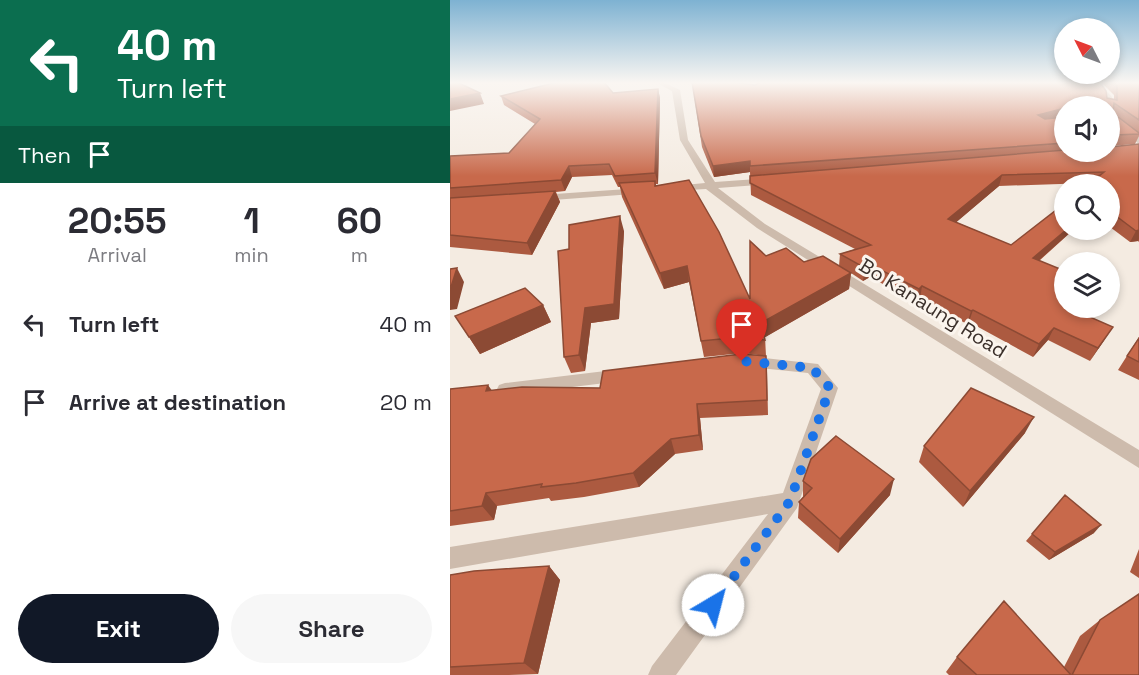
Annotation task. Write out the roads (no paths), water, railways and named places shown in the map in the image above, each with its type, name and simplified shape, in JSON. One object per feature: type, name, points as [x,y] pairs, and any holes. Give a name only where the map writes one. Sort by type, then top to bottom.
[{"type":"street","name":"Bo Kanaung Road","points":[[680,114],[684,140],[710,186],[761,226],[1139,460]]},
{"type":"street","points":[[1120,125],[1139,141]]},
{"type":"street","points":[[661,190],[781,180]]},
{"type":"street","points":[[532,199],[649,190]]},
{"type":"street","points":[[661,675],[790,501],[830,388],[812,368],[731,363]]},
{"type":"street","points":[[485,392],[637,374]]},
{"type":"street","points":[[450,558],[790,501]]}]
